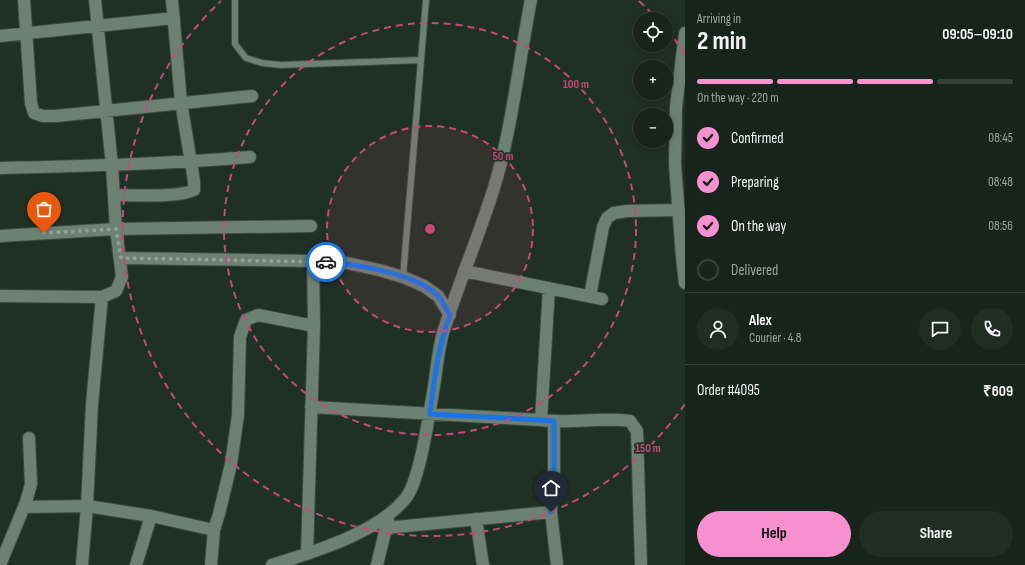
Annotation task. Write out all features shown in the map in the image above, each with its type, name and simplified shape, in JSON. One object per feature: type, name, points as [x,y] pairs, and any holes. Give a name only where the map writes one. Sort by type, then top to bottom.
[{"type":"street","points":[[24,0],[31,103],[34,113],[43,116],[56,116],[252,96]]},
{"type":"street","points":[[0,296],[102,297],[116,291],[122,277],[121,258],[116,229],[107,110],[95,0]]},
{"type":"street","points":[[114,195],[176,194],[188,193],[194,190],[194,181],[182,102],[172,0]]},
{"type":"street","points":[[272,565],[307,554],[354,535],[390,514],[406,498],[416,475],[430,414],[443,333],[464,270],[484,218],[496,179],[516,89],[531,0]]},
{"type":"street","points":[[0,36],[174,18]]},
{"type":"street","points":[[685,33],[676,107],[675,164],[685,283]]},
{"type":"street","points":[[0,168],[112,166],[250,157]]},
{"type":"street","points":[[464,270],[596,297],[603,227],[608,218],[614,213],[627,211],[679,210]]},
{"type":"street","points":[[0,236],[116,229],[312,226]]},
{"type":"street","points":[[121,258],[313,261],[348,263],[403,277],[424,286],[438,296],[450,315]]},
{"type":"street","points":[[307,554],[314,326],[313,261]]},
{"type":"street","points":[[541,420],[549,288]]},
{"type":"street","points":[[82,565],[87,506],[92,404],[102,297]]},
{"type":"street","points":[[211,565],[214,530],[231,464],[238,415],[240,337],[246,320],[258,316],[314,326]]},
{"type":"street","points":[[312,407],[554,421],[616,419],[630,421],[637,431],[641,565]]},
{"type":"street","points":[[554,421],[554,477],[551,512],[557,565]]},
{"type":"street","points":[[0,565],[24,507],[31,484],[29,438]]},
{"type":"street","points":[[24,507],[87,506],[151,516],[214,530]]},
{"type":"street","points":[[385,528],[476,518],[551,512]]},
{"type":"street","points":[[377,565],[385,528],[390,514]]},
{"type":"street","points":[[136,565],[151,516]]},
{"type":"street","points":[[476,518],[483,565]]},
{"type":"lane","points":[[235,0],[235,44],[246,58],[262,63],[281,65],[421,60]]},
{"type":"lane","points":[[403,277],[426,0]]},
{"type":"way so far","points":[[44,233],[116,229],[121,258],[326,262]]},
{"type":"route","points":[[326,262],[348,263],[403,277],[424,286],[438,296],[450,315],[443,333],[430,414],[554,421],[554,477],[551,512]]}]
